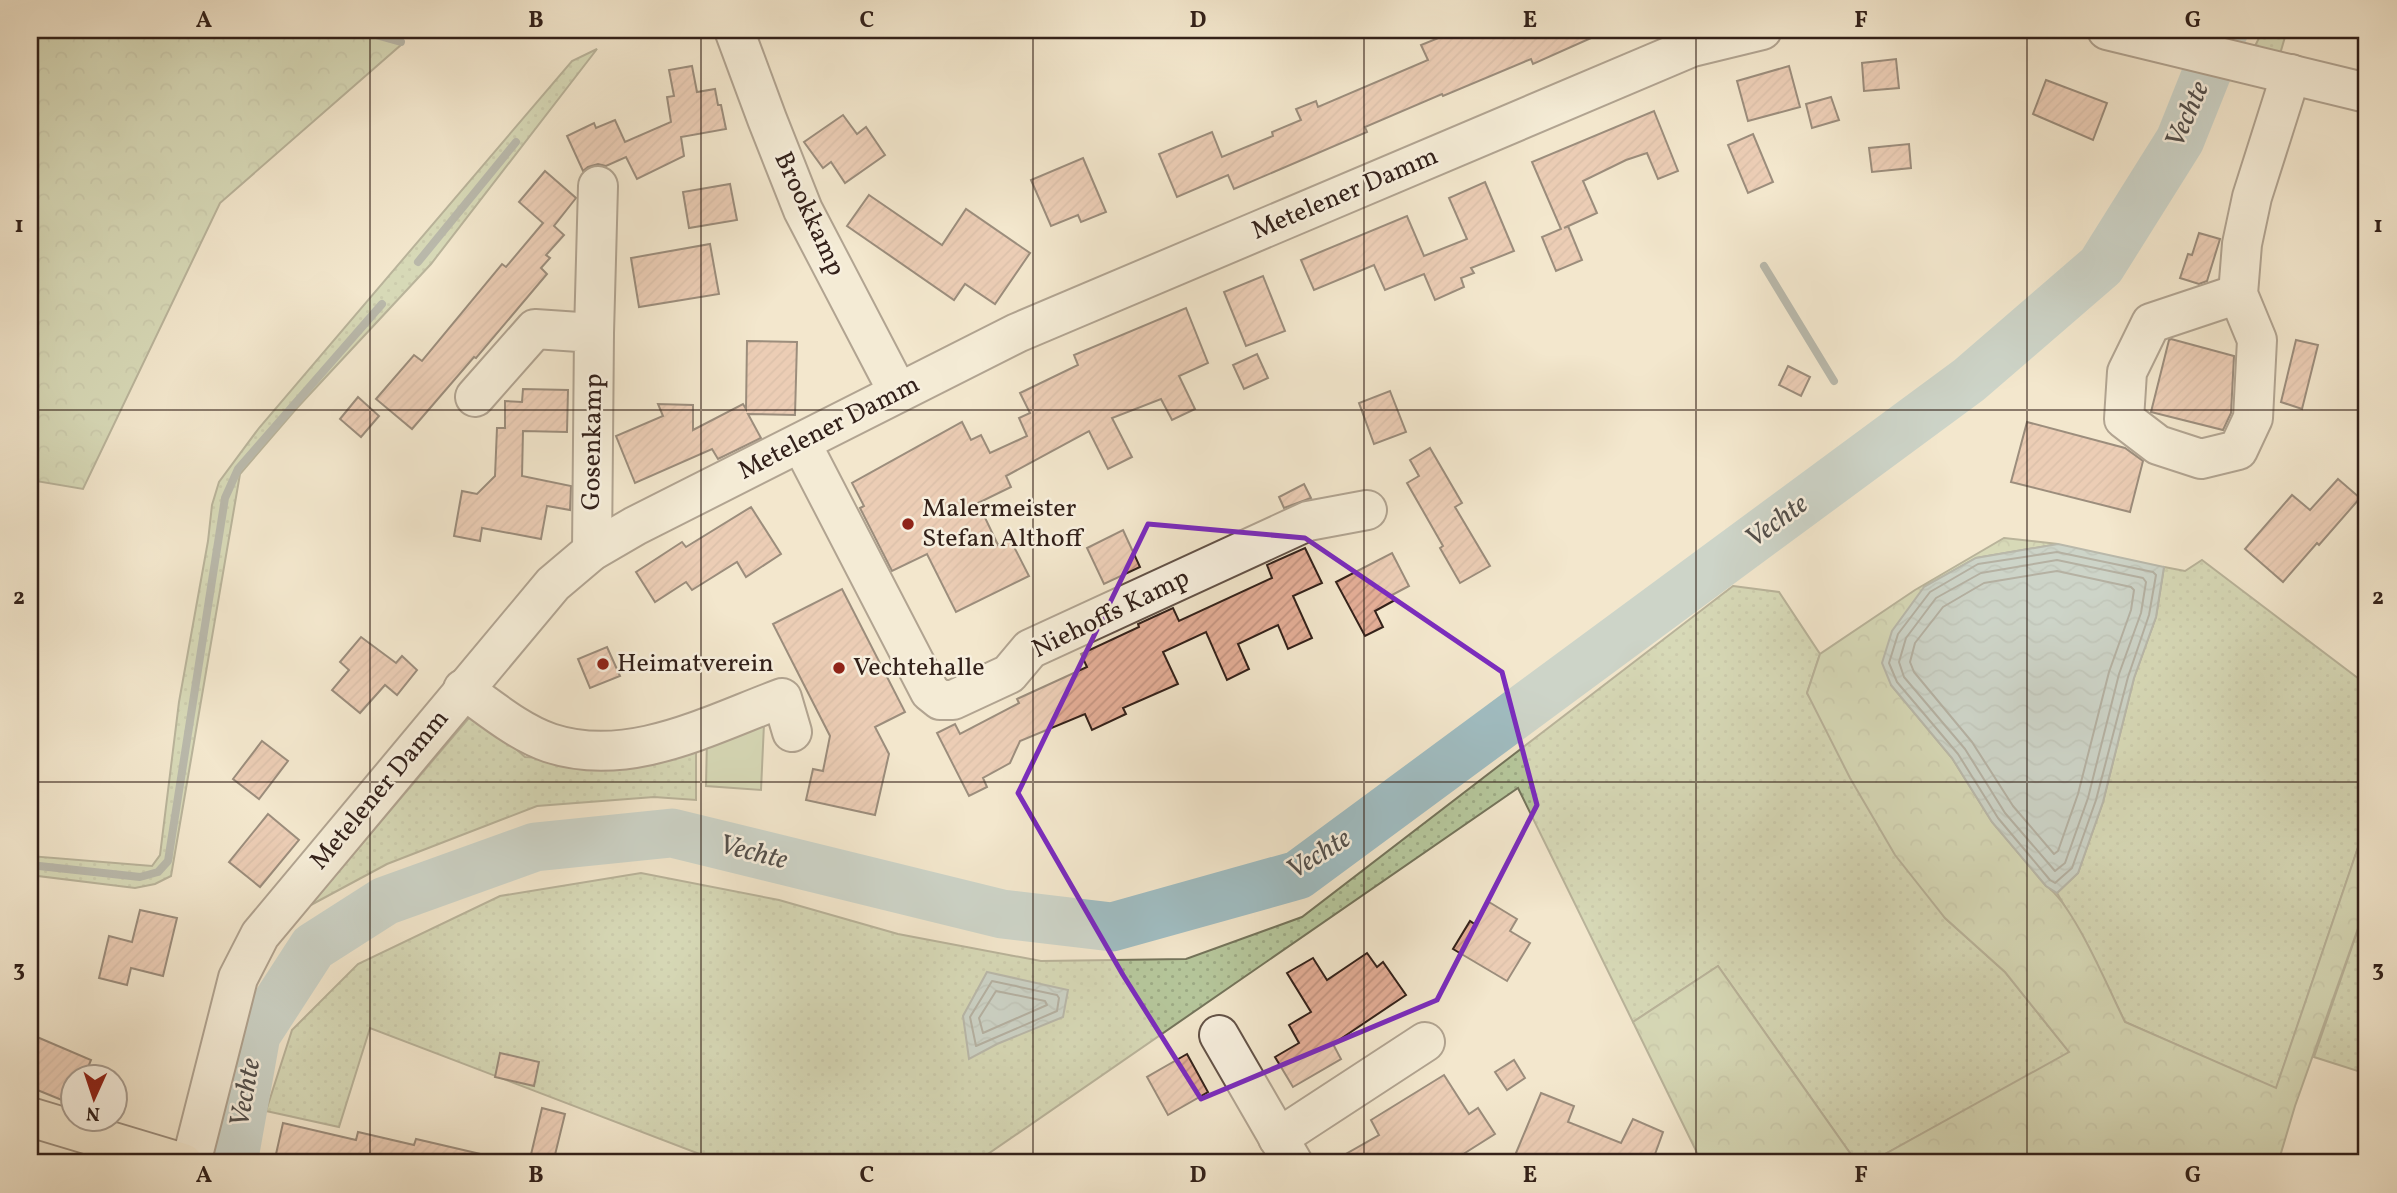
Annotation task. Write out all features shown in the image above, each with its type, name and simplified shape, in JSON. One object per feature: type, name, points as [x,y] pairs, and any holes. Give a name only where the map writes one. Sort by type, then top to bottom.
[{"type":"main road","points":[[30,1117],[183,1163]]},
{"type":"main road","points":[[30,1137],[100,1163]]},
{"type":"street","name":"Brookkamp","points":[[734,30],[766,120],[803,210],[898,392]]},
{"type":"street","name":"Metelener Damm","points":[[191,1163],[238,978],[260,935],[553,584],[592,551],[635,526],[1017,333],[1692,47],[1762,30]]},
{"type":"street","points":[[2107,30],[2367,93]]},
{"type":"street","points":[[2238,294],[2242,244],[2280,72]]},
{"type":"street","name":"Gosenkamp","points":[[592,551],[598,186]]},
{"type":"street","points":[[475,397],[536,329],[594,333]]},
{"type":"street","name":"Niehoffs Kamp","points":[[801,443],[930,692],[940,699],[953,700],[1009,674],[1030,649],[1308,521],[1367,510]]},
{"type":"street","points":[[463,689],[517,727],[549,743],[585,751],[625,751],[656,744],[782,698],[792,732]]},
{"type":"street","points":[[1219,1035],[1286,1150],[1425,1042]]},
{"type":"highlighted area","points":[[1148,524],[1305,538],[1502,672],[1537,805],[1437,1000],[1201,1099],[1123,975],[1018,793]]},
{"type":"green space","points":[[30,30],[364,30],[402,44],[220,203],[83,489],[30,480]]},
{"type":"green space","points":[[2263,30],[2287,30],[2280,54],[2254,48]]},
{"type":"green space","points":[[597,49],[431,264],[296,409],[240,474],[171,876],[155,884],[135,888],[30,875],[30,856],[152,866],[160,855],[179,702],[212,505],[219,482],[259,428],[572,61]]},
{"type":"green space","points":[[2004,538],[2058,544],[1976,558],[1924,587],[1891,685],[1952,758],[1992,822],[2067,910],[2090,948],[2125,1022],[2276,1088],[2367,821],[2367,903],[2295,1106],[2278,1163],[1869,1163],[2069,1052],[2005,972],[1945,918],[1895,855],[1850,778],[1807,693],[1820,654],[1915,590]]},
{"type":"green space","points":[[2202,560],[2367,685],[2367,821],[2276,1089],[2125,1022],[2088,946],[2057,893],[2078,873],[2103,802],[2134,678],[2156,617],[2164,567],[2185,571]]},
{"type":"green space","points":[[1733,586],[1779,592],[1820,654],[1807,693],[1945,918],[2005,972],[2070,1053],[1869,1163],[1857,1163],[1718,966],[1633,1022],[1518,788],[988,1154],[983,1163],[723,1163],[370,1028],[339,1127],[266,1111],[292,1030],[358,964],[500,896],[641,873],[779,900],[898,934],[1041,961],[1186,959],[1302,917]]},
{"type":"green space","points":[[474,712],[525,757],[582,760],[696,747],[696,800],[654,797],[537,806],[387,864],[309,906]]},
{"type":"green space","points":[[764,724],[761,790],[706,786],[707,737]]},
{"type":"green space","points":[[2367,903],[2367,1074],[2314,1057]]},
{"type":"green space","points":[[1718,966],[1857,1163],[1702,1163],[1633,1022]]},
{"type":"water","points":[[2058,544],[2164,567],[2156,617],[2134,678],[2103,802],[2078,873],[2057,893],[2046,886],[1992,822],[1952,758],[1891,685],[1882,663],[1892,631],[1924,587],[1976,558]]},
{"type":"water","points":[[987,972],[1068,990],[1063,1017],[997,1044],[969,1059],[963,1016]]},
{"type":"building","points":[[1458,30],[1609,30],[1533,64],[1531,59],[1443,96],[1442,94],[1365,127],[1367,132],[1234,189],[1228,175],[1177,197],[1159,154],[1212,132],[1222,157],[1273,136],[1272,132],[1301,120],[1296,109],[1316,101],[1318,107],[1428,60],[1421,45]]},
{"type":"building","points":[[1896,59],[1899,88],[1864,91],[1862,63]]},
{"type":"building","points":[[692,66],[697,92],[715,89],[726,129],[681,137],[684,156],[637,179],[626,157],[606,166],[598,164],[583,171],[567,136],[594,123],[596,128],[615,120],[625,142],[671,122],[667,97],[674,96],[669,70]]},
{"type":"building","points":[[1789,66],[1800,107],[1748,121],[1737,81]]},
{"type":"building","points":[[2046,80],[2107,103],[2093,140],[2033,114]]},
{"type":"building","points":[[1831,97],[1839,120],[1812,128],[1806,104]]},
{"type":"building","points":[[1654,111],[1678,171],[1658,179],[1647,153],[1583,181],[1597,213],[1568,226],[1582,260],[1556,271],[1542,237],[1561,229],[1532,162]]},
{"type":"building","points":[[843,115],[857,134],[866,127],[885,155],[845,183],[831,162],[823,168],[804,142]]},
{"type":"building","points":[[1753,134],[1773,182],[1748,193],[1728,145]]},
{"type":"building","points":[[1909,144],[1911,168],[1872,172],[1869,148]]},
{"type":"building","points":[[1083,158],[1106,212],[1081,222],[1078,215],[1051,226],[1031,180]]},
{"type":"building","points":[[545,171],[576,198],[554,226],[564,235],[546,255],[550,258],[541,268],[547,274],[412,429],[376,399],[414,355],[422,361],[502,264],[506,267],[543,223],[519,202]]},
{"type":"building","points":[[1485,182],[1514,251],[1471,268],[1474,273],[1461,278],[1464,287],[1435,300],[1424,274],[1385,290],[1374,265],[1314,290],[1301,260],[1407,216],[1424,256],[1467,239],[1449,198]]},
{"type":"building","points":[[730,184],[737,220],[689,228],[683,192]]},
{"type":"building","points":[[869,195],[942,245],[966,209],[1030,253],[995,304],[965,284],[954,300],[847,226]]},
{"type":"building","points":[[2199,233],[2220,239],[2207,281],[2199,284],[2180,278],[2188,254],[2192,255]]},
{"type":"building","points":[[710,244],[719,294],[639,307],[631,258]]},
{"type":"building","points":[[1263,276],[1285,331],[1246,346],[1224,292]]},
{"type":"building","points":[[1186,308],[1208,363],[1179,376],[1195,409],[1172,420],[1161,399],[1112,418],[1132,457],[1108,469],[1089,431],[1006,476],[1011,487],[978,503],[998,545],[1010,539],[1029,576],[956,612],[927,554],[892,571],[860,508],[864,506],[852,483],[962,422],[971,440],[981,435],[990,453],[1027,436],[1019,418],[1030,413],[1020,393],[1078,365],[1074,355]]},
{"type":"building","points":[[2171,339],[2234,356],[2231,413],[2223,430],[2151,412]]},
{"type":"building","points":[[2296,340],[2318,345],[2302,409],[2281,402]]},
{"type":"building","points":[[747,341],[797,342],[795,415],[748,414],[761,438],[718,459],[712,449],[635,483],[616,436],[663,416],[658,404],[693,405],[693,430],[743,404],[746,409]]},
{"type":"building","points":[[1257,354],[1268,378],[1244,389],[1233,365]]},
{"type":"building","points":[[1788,366],[1810,377],[1801,396],[1779,385]]},
{"type":"building","points":[[523,389],[568,390],[567,432],[523,431],[522,476],[571,486],[570,510],[547,506],[541,539],[482,528],[480,541],[454,536],[462,491],[477,494],[495,476],[497,428],[505,428],[505,401],[522,402]]},
{"type":"building","points":[[1390,391],[1406,432],[1374,444],[1359,403]]},
{"type":"building","points":[[358,397],[379,416],[361,437],[340,419]]},
{"type":"building","points":[[2027,422],[2125,448],[2143,461],[2130,512],[2011,482]]},
{"type":"building","points":[[1430,448],[1462,503],[1455,507],[1490,566],[1460,583],[1440,548],[1443,546],[1407,483],[1419,476],[1410,460]]},
{"type":"building","points":[[2338,479],[2360,498],[2283,582],[2245,549],[2292,495],[2310,510]]},
{"type":"building","points":[[1304,484],[1311,498],[1284,508],[1279,497]]},
{"type":"building","points":[[751,507],[781,554],[746,577],[737,562],[692,590],[686,582],[655,602],[636,572],[682,542],[686,547]]},
{"type":"building","points":[[1123,530],[1140,567],[1104,584],[1087,548]]},
{"type":"building","points":[[1305,548],[1322,583],[1293,596],[1312,638],[1288,649],[1278,625],[1238,644],[1249,669],[1227,680],[1206,632],[1163,652],[1178,684],[1123,708],[1126,714],[1092,730],[1085,714],[1020,741],[1010,763],[983,778],[987,787],[969,796],[937,733],[955,724],[960,734],[1019,703],[1017,699],[1087,667],[1081,654],[1139,627],[1138,624],[1173,608],[1179,621],[1272,578],[1267,565]]},
{"type":"building","points":[[1392,553],[1409,586],[1392,595],[1395,600],[1375,611],[1383,627],[1365,636],[1336,582]]},
{"type":"building","name":"Vechtehalle","points":[[842,589],[905,712],[875,727],[889,754],[875,815],[806,800],[813,769],[823,771],[830,736],[773,624]]},
{"type":"building","points":[[361,637],[396,663],[402,656],[417,670],[397,695],[385,685],[360,713],[332,690],[349,670],[340,662]]},
{"type":"building","name":"Heimatverein","points":[[607,647],[620,676],[590,688],[578,659]]},
{"type":"building","points":[[262,741],[288,761],[259,799],[233,779]]},
{"type":"building","points":[[268,814],[299,840],[260,887],[229,862]]},
{"type":"building","points":[[1489,902],[1517,919],[1510,931],[1530,943],[1507,981],[1453,949],[1470,921],[1476,925]]},
{"type":"building","points":[[140,910],[177,918],[163,976],[131,968],[127,985],[99,978],[109,936],[132,942]]},
{"type":"building","points":[[1367,953],[1377,967],[1383,962],[1406,995],[1333,1044],[1341,1059],[1293,1087],[1275,1057],[1299,1043],[1289,1025],[1311,1012],[1287,973],[1313,958],[1327,980]]},
{"type":"building","points":[[30,1034],[91,1060],[89,1064],[60,1064],[60,1099],[30,1087]]},
{"type":"building","points":[[500,1053],[539,1062],[534,1086],[495,1077]]},
{"type":"building","points":[[1187,1054],[1208,1092],[1168,1115],[1147,1077]]},
{"type":"building","points":[[1514,1060],[1525,1078],[1507,1090],[1495,1072]]},
{"type":"building","points":[[1444,1075],[1469,1114],[1478,1108],[1495,1134],[1449,1163],[1330,1163],[1379,1135],[1371,1120]]},
{"type":"building","points":[[1541,1093],[1574,1106],[1568,1122],[1621,1143],[1633,1119],[1663,1132],[1654,1157],[1668,1163],[1523,1163],[1516,1153]]},
{"type":"building","points":[[542,1108],[565,1114],[553,1163],[529,1163]]},
{"type":"building","points":[[283,1123],[356,1140],[358,1132],[414,1145],[416,1139],[485,1155],[484,1163],[274,1163]]},
{"type":"waterway","points":[[358,30],[401,42]]},
{"type":"waterway","name":"Vechte","points":[[233,1163],[256,1035],[313,947],[385,901],[535,847],[672,833],[1002,914],[1112,927],[1298,875],[1969,380],[2101,266],[2180,140],[2224,30]]},
{"type":"waterway","points":[[418,262],[516,142]]},
{"type":"waterway","points":[[1764,266],[1834,381]]},
{"type":"waterway","points":[[30,865],[140,877],[158,872],[168,861],[225,498],[238,469],[382,304]]},
{"type":"place","name":"Malermeister Stefan Althoff","points":[[908,524]]},
{"type":"place","name":"Heimatverein","points":[[603,664]]},
{"type":"place","name":"Vechtehalle","points":[[839,668]]}]
